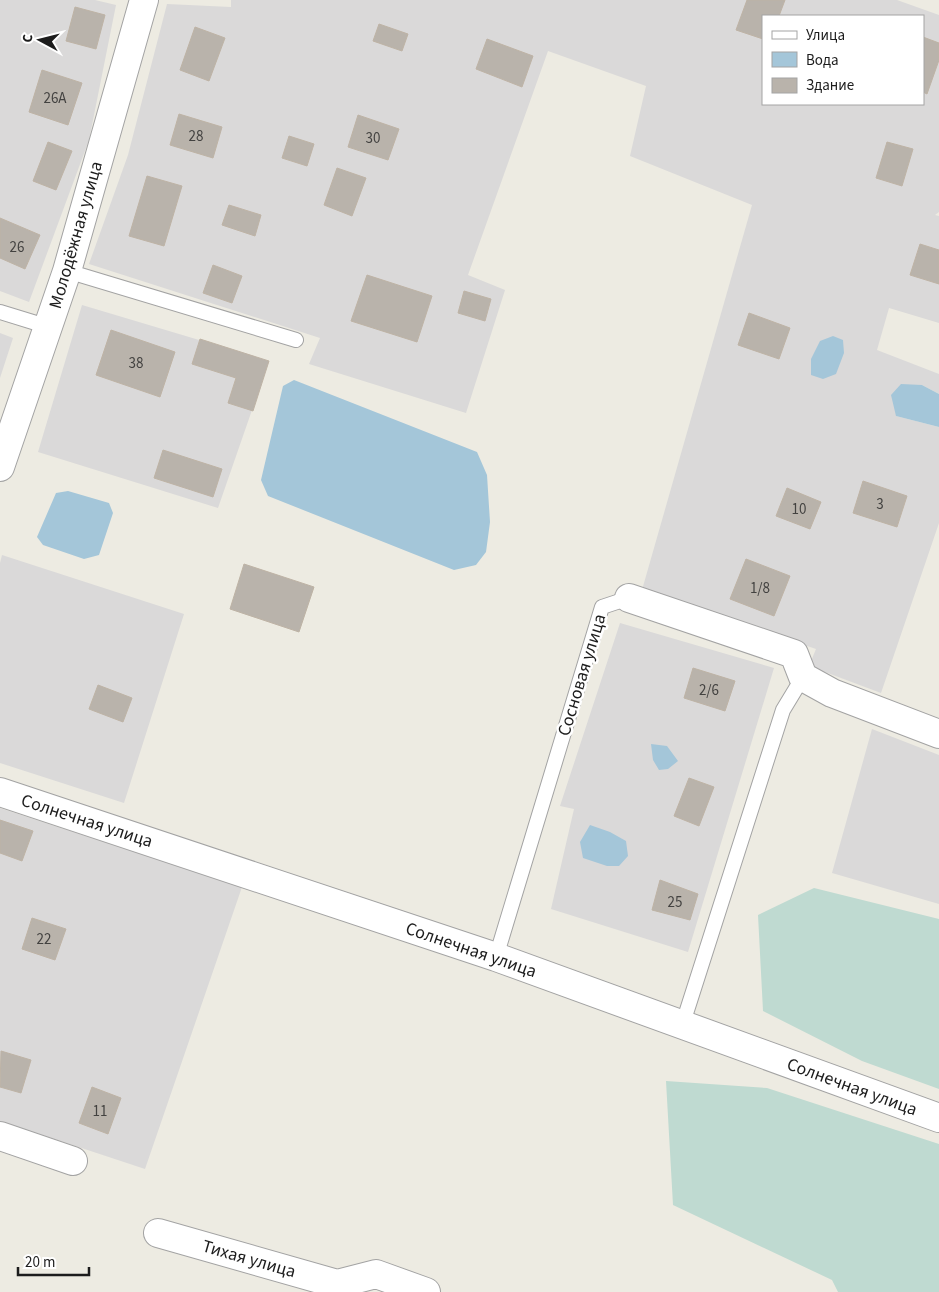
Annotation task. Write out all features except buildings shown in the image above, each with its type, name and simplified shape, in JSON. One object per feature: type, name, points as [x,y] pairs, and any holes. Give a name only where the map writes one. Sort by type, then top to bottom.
[{"type":"street","name":"Молодёжная улица","points":[[0,467],[67,271],[144,0]]},
{"type":"street","name":"Сосновая улица","points":[[628,598],[794,654],[803,678]]},
{"type":"street","points":[[803,678],[832,693],[939,734]]},
{"type":"street","name":"Солнечная улица","points":[[0,792],[496,957],[939,1118]]},
{"type":"street","points":[[0,1136],[74,1161]]},
{"type":"street","name":"Тихая улица","points":[[158,1233],[337,1284],[376,1274],[426,1292]]},
{"type":"lane","points":[[67,271],[296,340]]},
{"type":"lane","points":[[0,312],[49,327]]},
{"type":"lane","name":"Сосновая улица","points":[[496,957],[602,607],[628,598]]},
{"type":"lane","points":[[682,1026],[783,710],[803,678]]},
{"type":"shaded area","points":[[0,0],[95,0],[116,5],[89,140],[29,302],[0,291]]},
{"type":"shaded area","points":[[231,0],[897,0],[939,15],[939,212],[935,215],[939,216],[939,323],[889,308],[877,350],[939,374],[939,394],[922,385],[896,416],[939,427],[939,523],[881,693],[809,666],[816,649],[642,590],[752,205],[630,156],[646,86],[548,51],[468,275],[505,290],[466,413],[309,364],[320,338],[89,264],[128,155],[167,4],[231,7]]},
{"type":"shaded area","points":[[82,305],[269,361],[218,508],[38,452]]},
{"type":"shaded area","points":[[0,333],[13,338],[0,378]]},
{"type":"shaded area","points":[[2,555],[184,614],[124,803],[0,763],[0,563]]},
{"type":"shaded area","points":[[620,623],[774,668],[688,952],[551,909],[574,809],[560,806]]},
{"type":"shaded area","points":[[872,729],[939,755],[939,904],[832,873]]},
{"type":"shaded area","points":[[0,808],[242,887],[145,1169],[0,1121]]},
{"type":"shaded area","points":[[814,888],[939,919],[939,1089],[862,1061],[763,1011],[758,915]]},
{"type":"shaded area","points":[[666,1081],[767,1088],[939,1144],[939,1292],[838,1292],[832,1280],[673,1205]]},
{"type":"water","points":[[833,336],[843,340],[844,353],[836,374],[823,379],[811,375],[811,359],[820,341]]},
{"type":"water","points":[[294,380],[477,452],[487,475],[490,522],[486,552],[476,565],[454,570],[268,496],[261,480],[283,386]]},
{"type":"water","points":[[901,384],[922,385],[939,394],[939,427],[896,416],[891,395]]},
{"type":"water","points":[[68,491],[109,503],[113,513],[99,555],[84,559],[43,545],[37,537],[56,493]]},
{"type":"water","points":[[651,744],[667,746],[678,761],[668,769],[659,770],[653,760]]},
{"type":"water","points":[[590,825],[610,832],[626,841],[628,856],[619,866],[607,866],[583,858],[580,842]]}]
